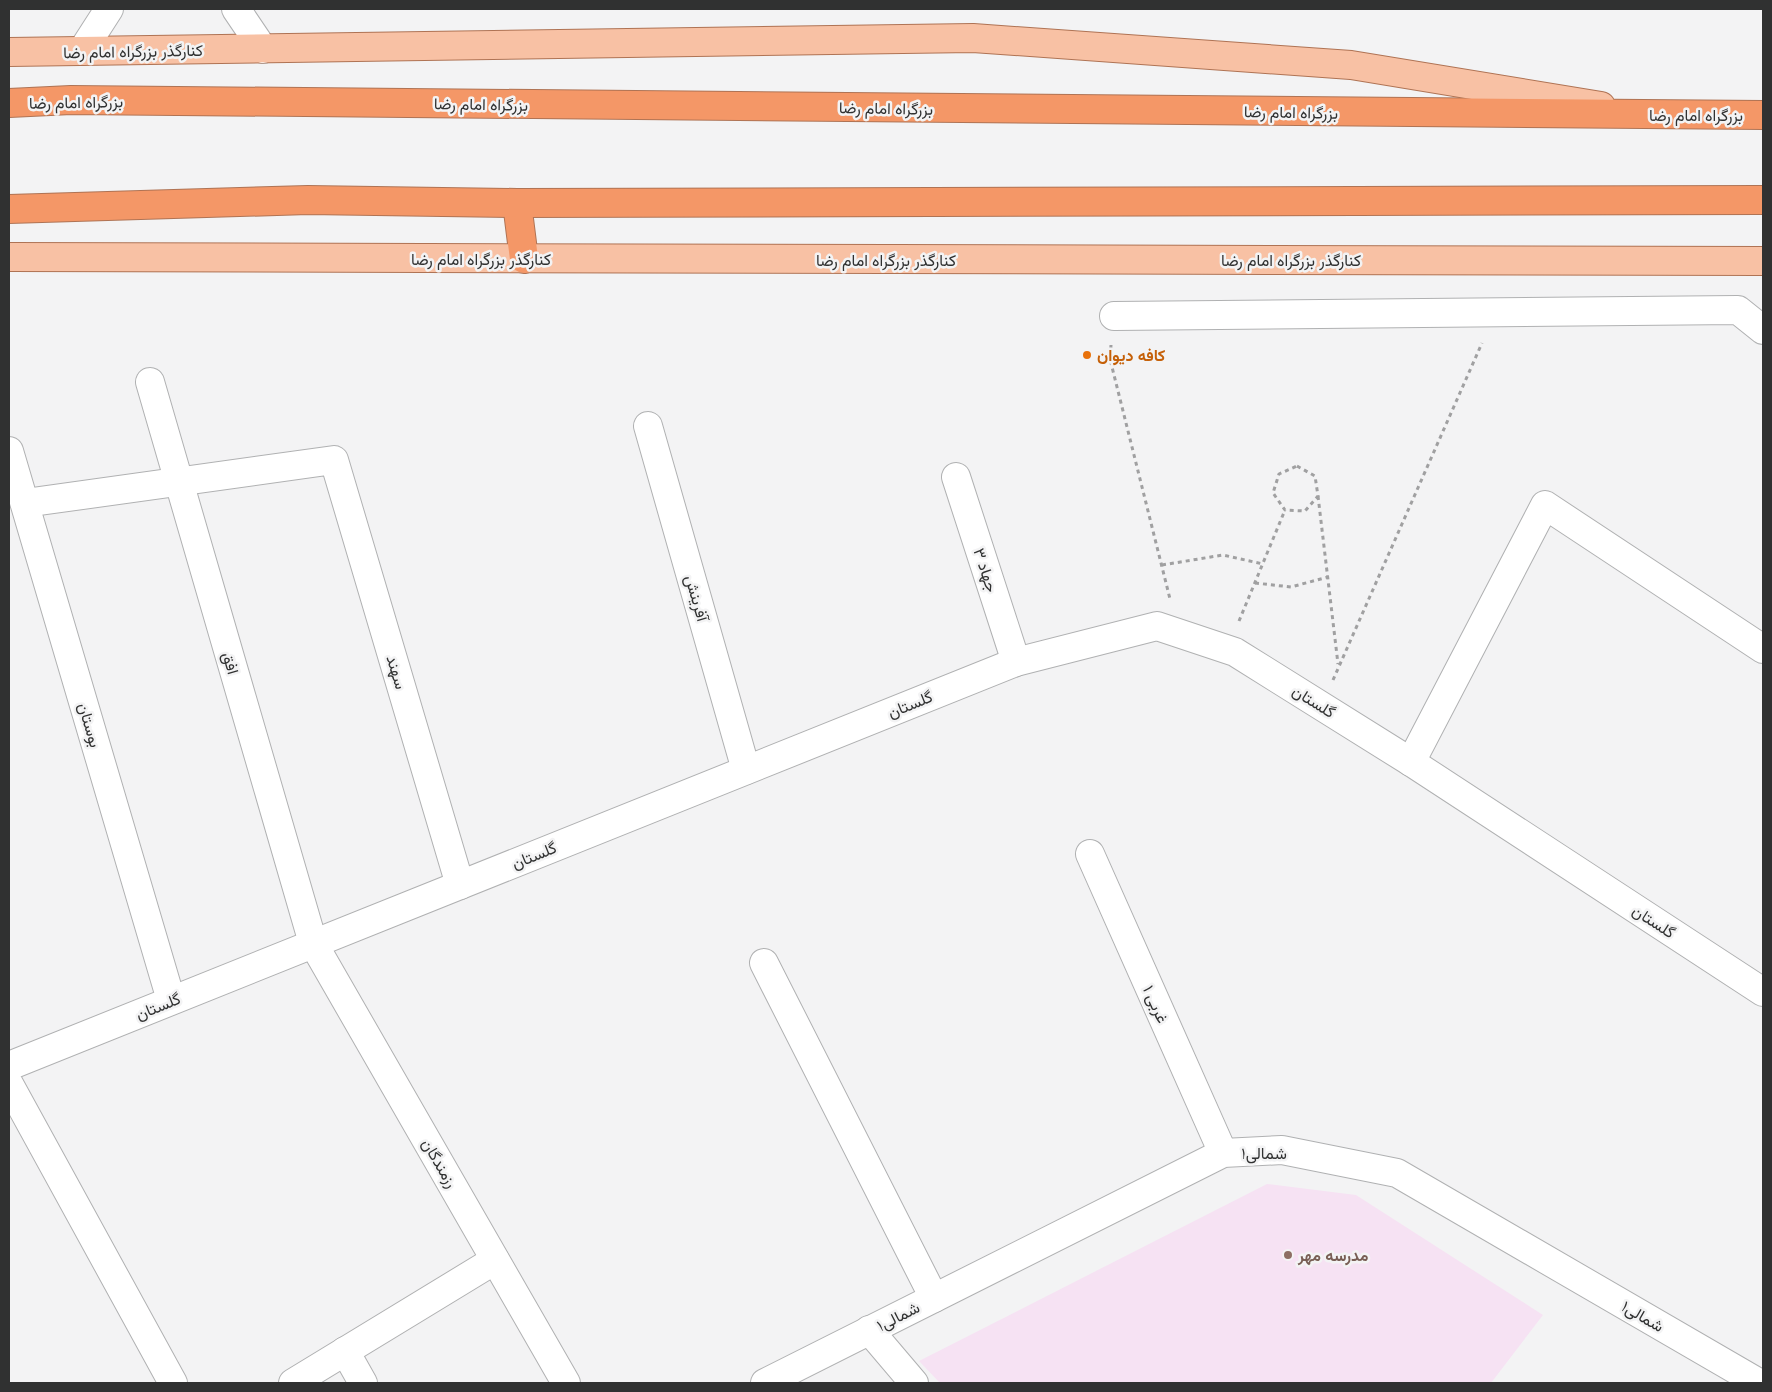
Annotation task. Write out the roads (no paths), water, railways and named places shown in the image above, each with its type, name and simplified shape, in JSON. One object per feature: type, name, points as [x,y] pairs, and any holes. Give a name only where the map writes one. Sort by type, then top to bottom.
[{"type":"highway","name":"بزرگراه امام رضا","points":[[9,104],[71,100],[1662,116],[1763,115]]},
{"type":"highway","points":[[9,209],[308,200],[517,204],[1763,200]]},
{"type":"highway","points":[[517,204],[524,259]]},
{"type":"main road","name":"کنارگذر بزرگراه امام رضا","points":[[9,52],[973,38],[1351,65],[1662,116]]},
{"type":"main road","name":"کنارگذر بزرگراه امام رضا","points":[[9,257],[1763,261]]},
{"type":"street","points":[[82,51],[109,9]]},
{"type":"street","points":[[236,9],[263,49]]},
{"type":"street","points":[[1114,316],[1738,310],[1763,330]]},
{"type":"street","name":"افق","points":[[150,382],[313,943]]},
{"type":"street","name":"آفرینش","points":[[648,426],[746,770]]},
{"type":"street","name":"بوستان","points":[[9,450],[171,1000]]},
{"type":"street","name":"سهند","points":[[179,483],[334,460],[460,885]]},
{"type":"street","name":"جهاد ۳","points":[[956,478],[1016,662]]},
{"type":"street","points":[[25,503],[179,483]]},
{"type":"street","points":[[1411,762],[1545,505],[1763,649]]},
{"type":"street","name":"گلستان","points":[[9,1066],[1016,662],[1157,626],[1235,652],[1411,762],[1763,992]]},
{"type":"street","name":"غربی ۱","points":[[1090,854],[1223,1153]]},
{"type":"street","name":"رزمندگان","points":[[313,943],[566,1383]]},
{"type":"street","points":[[764,963],[934,1298]]},
{"type":"street","points":[[9,1084],[173,1383]]},
{"type":"street","name":"شمالی۱","points":[[765,1383],[1223,1153],[1282,1150],[1397,1173],[1759,1383]]},
{"type":"street","points":[[293,1383],[496,1260]]},
{"type":"street","points":[[869,1330],[914,1383]]},
{"type":"street","points":[[345,1351],[363,1383]]},
{"type":"place","name":"کافه دیوان","points":[[1087,355]]},
{"type":"place","name":"مدرسه مهر","points":[[1288,1255]]}]
